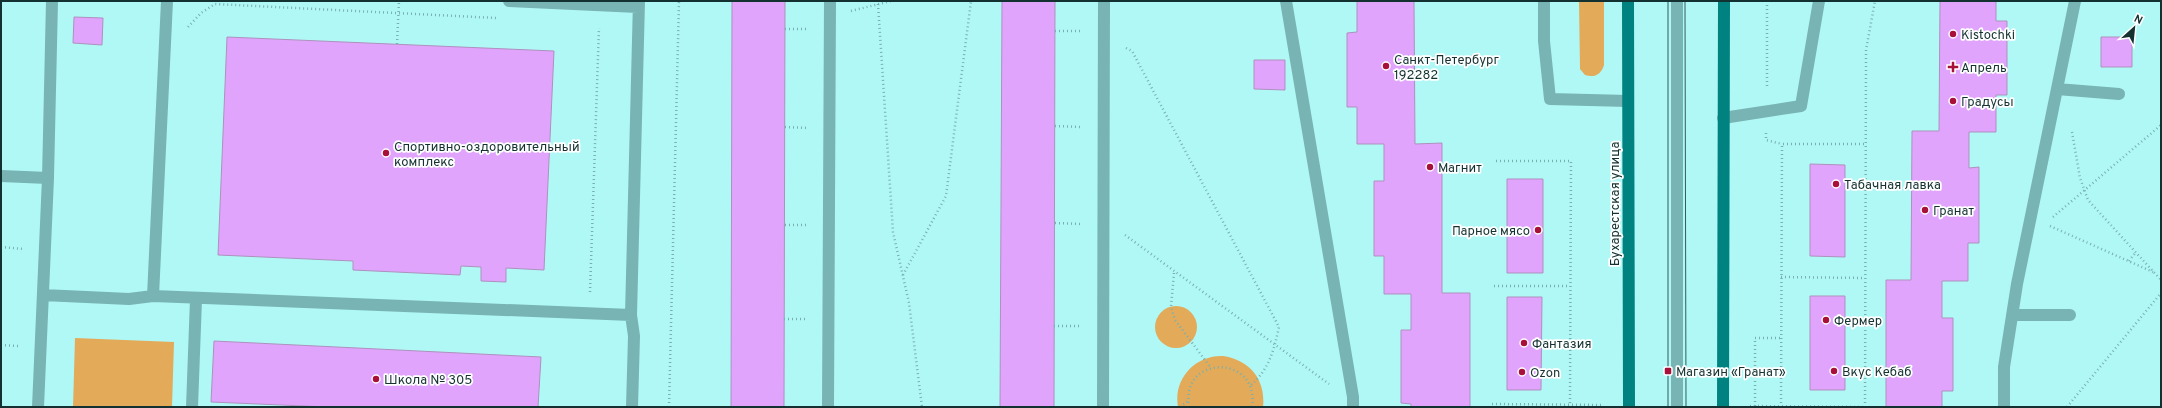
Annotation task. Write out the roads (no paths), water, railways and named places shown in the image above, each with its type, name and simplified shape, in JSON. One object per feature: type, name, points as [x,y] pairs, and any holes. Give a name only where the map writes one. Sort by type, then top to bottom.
[{"type":"main road","name":"Бухарестская улица","points":[[1628,1],[1629,407]]},
{"type":"main road","points":[[1723,407],[1724,1]]},
{"type":"lane","points":[[38,407],[48,178],[52,1]]},
{"type":"lane","points":[[152,296],[167,1]]},
{"type":"lane","points":[[509,1],[638,4],[631,315],[634,336],[632,407]]},
{"type":"lane","points":[[828,407],[830,1]]},
{"type":"lane","points":[[1102,407],[1104,1]]},
{"type":"lane","points":[[1286,1],[1353,402]]},
{"type":"lane","points":[[1535,1],[1544,41]]},
{"type":"lane","points":[[1544,1],[1544,41],[1550,99],[1628,101]]},
{"type":"lane","points":[[1677,1],[1677,407]]},
{"type":"lane","points":[[2004,407],[2004,367],[2012,315],[2062,90],[2075,1]]},
{"type":"lane","points":[[1724,118],[1801,106],[1818,2]]},
{"type":"lane","points":[[2062,90],[2119,94]]},
{"type":"lane","points":[[1,176],[48,178]]},
{"type":"lane","points":[[43,295],[129,299],[152,296],[196,299],[631,315]]},
{"type":"lane","points":[[192,407],[196,299]]},
{"type":"lane","points":[[2012,315],[2070,315]]},
{"type":"tram line","points":[[1668,1],[1668,407]]},
{"type":"tram line","points":[[1685,1],[1686,407]]},
{"type":"place","name":"Kistochki","points":[[1953,34]]},
{"type":"place","name":"Санкт-Петербург 192282","points":[[1386,66]]},
{"type":"place","name":"Апрель","points":[[1953,67]]},
{"type":"place","name":"Градусы","points":[[1953,101]]},
{"type":"place","name":"Спортивно-оздоровительный комплекс","points":[[386,153]]},
{"type":"place","name":"Магнит","points":[[1430,167]]},
{"type":"place","name":"Табачная лавка","points":[[1836,184]]},
{"type":"place","name":"Гранат","points":[[1925,210]]},
{"type":"place","name":"Парное мясо","points":[[1538,230]]},
{"type":"place","name":"Фермер","points":[[1826,320]]},
{"type":"place","name":"Фантазия","points":[[1524,343]]},
{"type":"place","name":"Магазин «Гранат»","points":[[1668,371]]},
{"type":"place","name":"Вкус Кебаб","points":[[1834,371]]},
{"type":"place","name":"Ozon","points":[[1522,372]]},
{"type":"place","name":"Школа № 305","points":[[376,379]]}]
